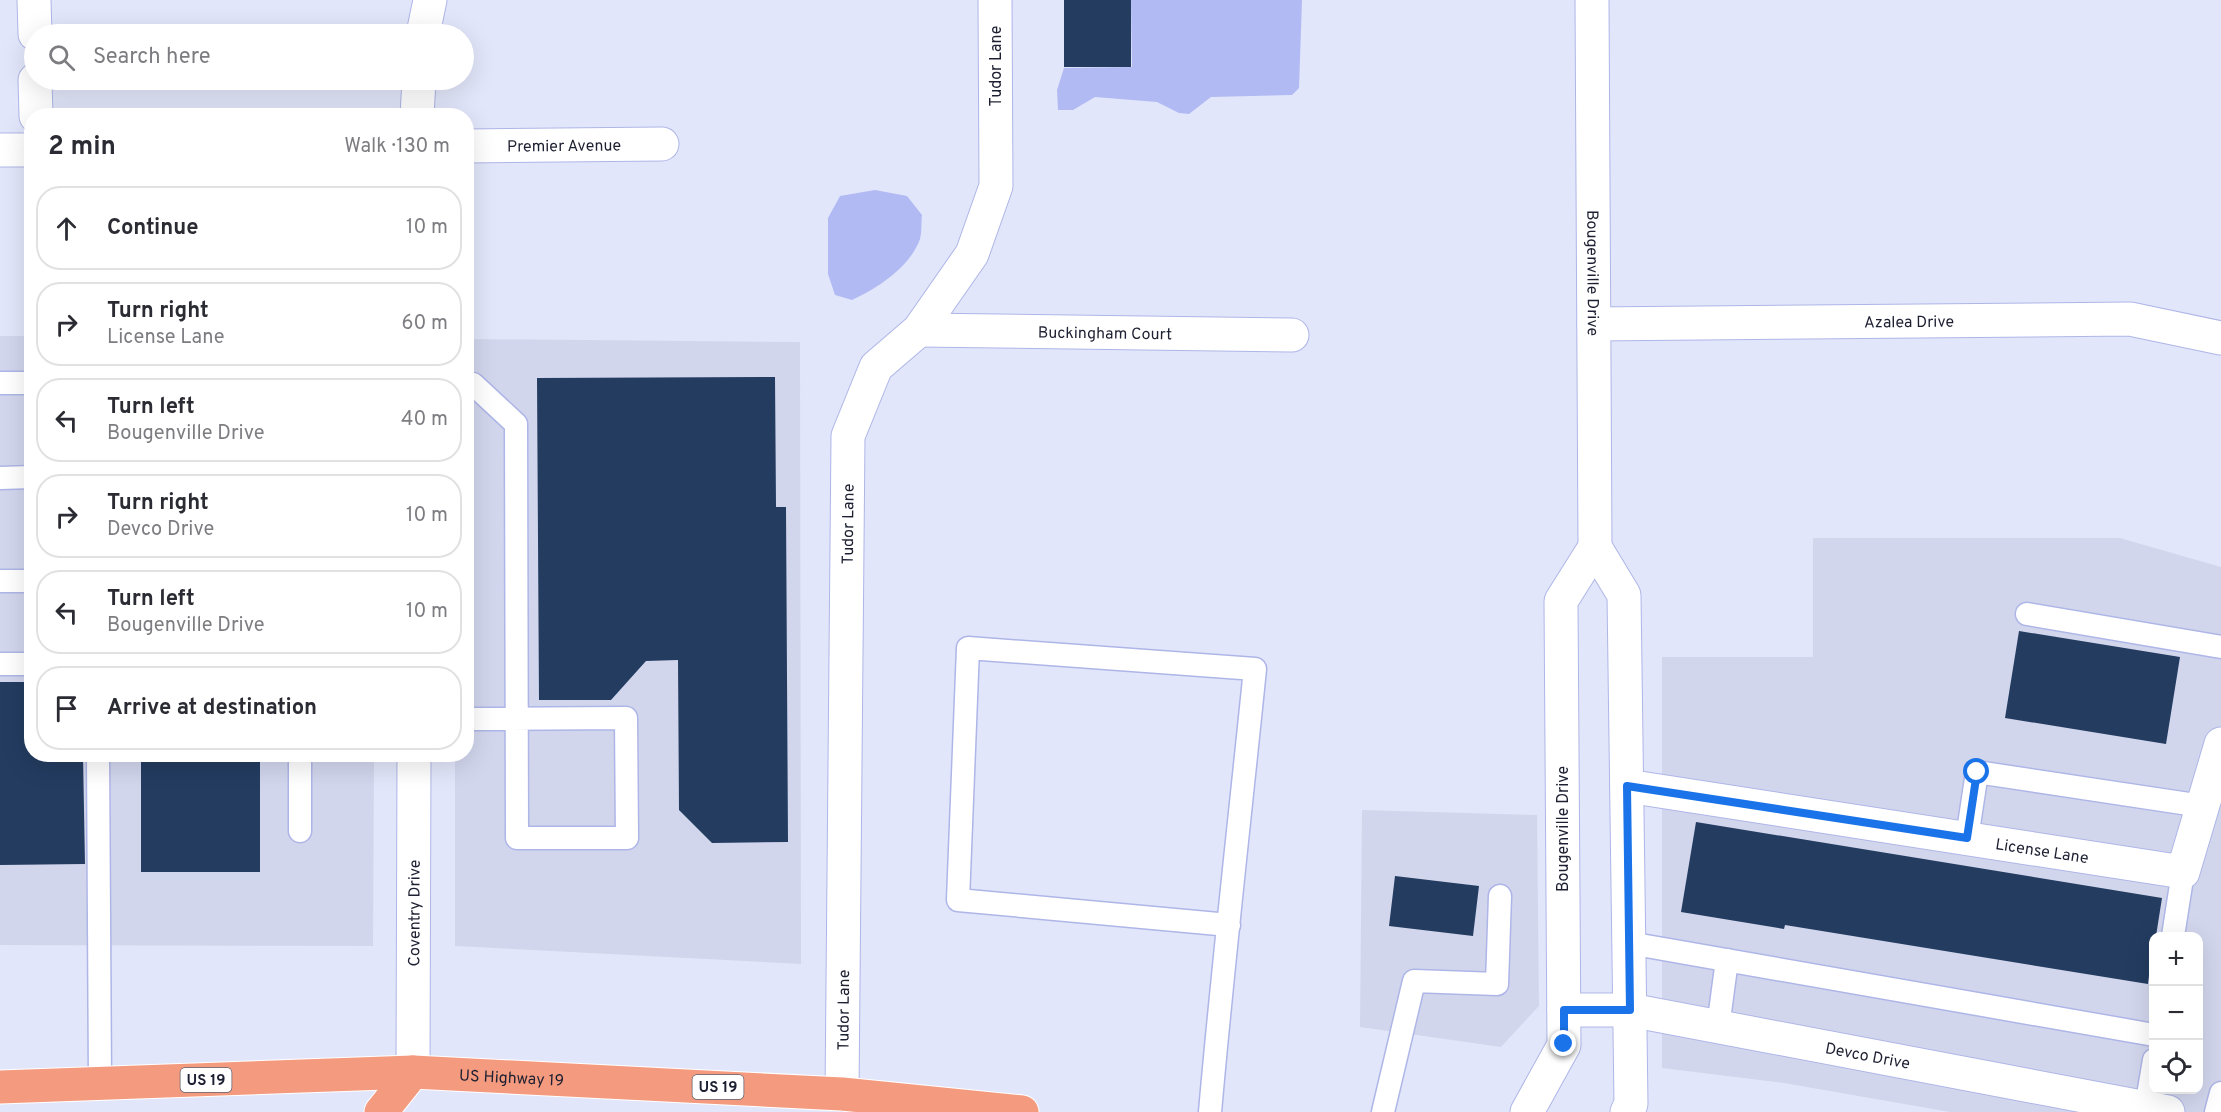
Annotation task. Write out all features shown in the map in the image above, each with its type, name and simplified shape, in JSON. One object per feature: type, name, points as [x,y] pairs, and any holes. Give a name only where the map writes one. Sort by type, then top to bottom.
[{"type":"highway","name":"US Highway 19","points":[[0,1087],[413,1072],[842,1094],[953,1108],[1022,1112]]},
{"type":"highway","points":[[381,1112],[413,1072]]},
{"type":"street","points":[[34,0],[35,24]]},
{"type":"street","points":[[425,24],[430,0]]},
{"type":"street","name":"Tudor Lane","points":[[842,1094],[848,436],[876,367],[919,330],[972,254],[996,186],[995,0]]},
{"type":"street","name":"Bougenville Drive","points":[[1527,1112],[1564,1044],[1561,601],[1595,547],[1592,0]]},
{"type":"street","points":[[35,90],[36,108]]},
{"type":"street","points":[[417,108],[418,90]]},
{"type":"street","name":"Premier Avenue","points":[[474,147],[662,144]]},
{"type":"street","points":[[0,150],[24,150]]},
{"type":"street","name":"Azalea Drive","points":[[1594,324],[2130,319],[2221,339]]},
{"type":"street","name":"Buckingham Court","points":[[919,330],[1292,334]]},
{"type":"street","points":[[1595,547],[1624,595],[1631,1104],[1627,1112]]},
{"type":"street","points":[[2183,872],[2221,744]]},
{"type":"street","name":"Coventry Drive","points":[[413,1072],[414,762]]},
{"type":"street","name":"License Lane","points":[[1627,786],[2183,872]]},
{"type":"street","name":"Devco Drive","points":[[1564,1010],[1630,1010],[2157,1109]]},
{"type":"lane","points":[[0,383],[24,383]]},
{"type":"lane","points":[[474,385],[516,424],[516,718],[517,838],[627,838],[626,718],[516,718],[474,719]]},
{"type":"lane","points":[[0,478],[24,477]]},
{"type":"lane","points":[[0,581],[24,581]]},
{"type":"lane","points":[[2027,614],[2221,647]]},
{"type":"lane","points":[[1210,1112],[1229,925],[1255,669],[968,648],[958,900],[1229,925]]},
{"type":"lane","points":[[0,664],[24,664]]},
{"type":"lane","points":[[98,762],[100,1083]]},
{"type":"lane","points":[[300,762],[300,831]]},
{"type":"lane","points":[[1967,838],[1977,772],[2202,806]]},
{"type":"lane","points":[[2174,932],[2183,872]]},
{"type":"lane","points":[[1383,1112],[1414,981],[1497,984],[1500,896]]},
{"type":"lane","points":[[1629,943],[2149,1034]]},
{"type":"lane","points":[[1718,1027],[1727,960]]},
{"type":"lane","points":[[2216,1112],[2221,1093]]},
{"type":"lane","points":[[2156,1094],[2157,1109]]},
{"type":"shaded area","points":[[0,336],[24,336],[24,762],[374,762],[373,946],[0,945]]},
{"type":"shaded area","points":[[474,339],[800,342],[801,964],[455,946],[455,762],[474,762]]},
{"type":"shaded area","points":[[1813,538],[2120,538],[2221,567],[2221,1112],[1950,1112],[1784,1083],[1662,1068],[1662,657],[1813,657]]},
{"type":"shaded area","points":[[1362,810],[1537,815],[1539,1006],[1501,1047],[1360,1027]]},
{"type":"water","points":[[1131,0],[1302,0],[1299,88],[1292,95],[1211,97],[1189,114],[1179,113],[1157,102],[1095,97],[1073,110],[1058,110],[1057,90],[1064,68],[1132,67]]},
{"type":"water","points":[[875,190],[907,196],[922,215],[921,236],[909,259],[892,276],[852,300],[835,295],[828,274],[828,218],[840,196]]},
{"type":"building","points":[[1064,0],[1131,0],[1131,67],[1064,67]]},
{"type":"building","points":[[775,377],[776,507],[786,507],[788,842],[712,843],[679,810],[678,660],[646,661],[611,700],[539,700],[537,378]]},
{"type":"building","points":[[2019,631],[2180,657],[2166,744],[2005,718]]},
{"type":"building","points":[[0,682],[24,682],[24,762],[83,762],[85,864],[0,865]]},
{"type":"building","points":[[141,762],[260,762],[260,872],[141,872]]},
{"type":"building","points":[[1696,822],[2162,898],[2157,932],[2149,932],[2148,984],[1785,925],[1784,929],[1681,912]]},
{"type":"building","points":[[1395,876],[1479,886],[1473,936],[1389,926]]},
{"type":"route","points":[[1564,1044],[1564,1010],[1630,1010],[1627,786],[1967,838],[1977,772]]}]
